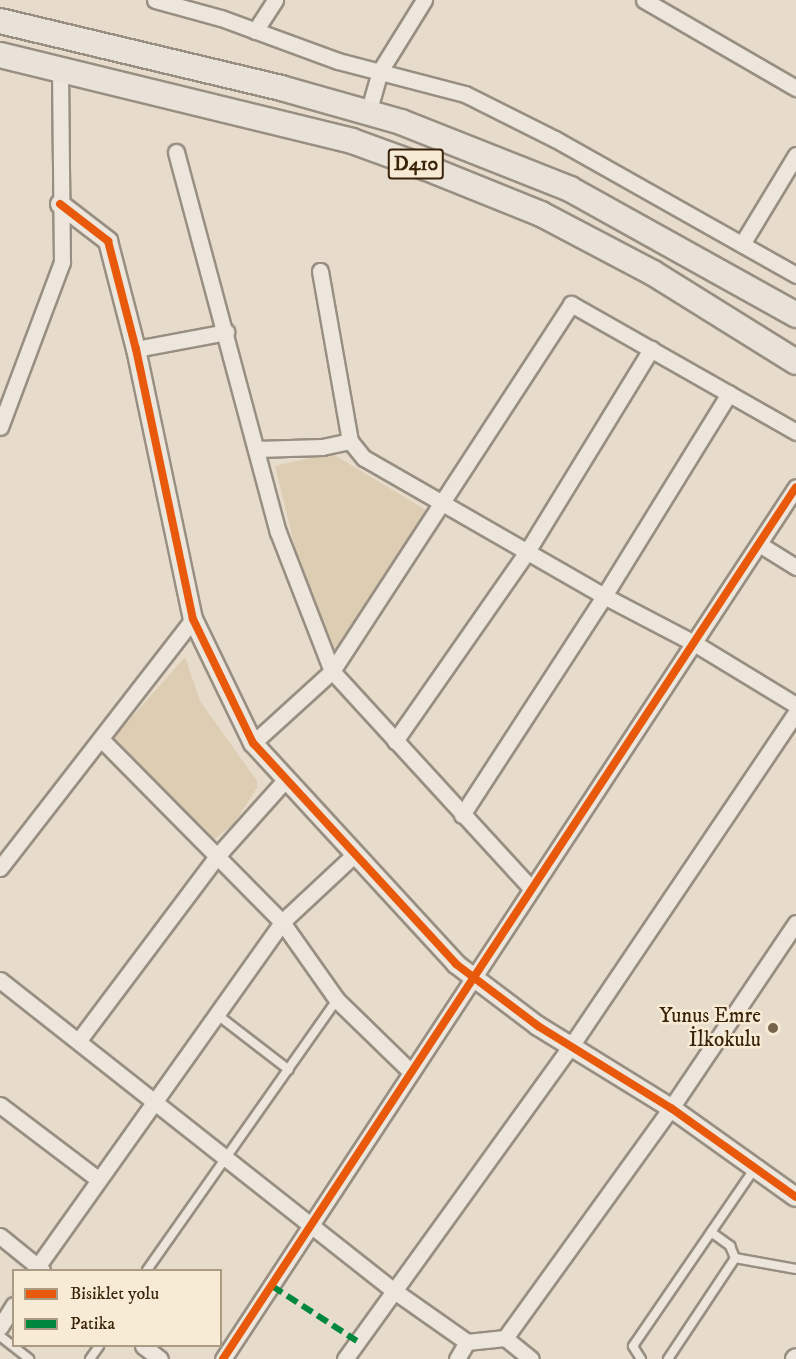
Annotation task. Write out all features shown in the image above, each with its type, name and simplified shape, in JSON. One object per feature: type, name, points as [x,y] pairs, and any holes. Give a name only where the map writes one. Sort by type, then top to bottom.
[{"type":"highway","name":"D410","points":[[0,21],[368,112],[570,189],[796,315]]},
{"type":"highway","name":"D410","points":[[0,55],[352,141],[437,172],[541,214],[632,262],[796,362]]},
{"type":"street","points":[[155,0],[183,4],[338,61],[465,94],[555,139],[796,275]]},
{"type":"street","points":[[255,31],[275,0]]},
{"type":"street","points":[[368,112],[380,71],[424,0]]},
{"type":"street","points":[[644,0],[796,88]]},
{"type":"street","points":[[0,427],[62,262],[60,70]]},
{"type":"street","points":[[176,152],[279,532],[332,672],[531,888]]},
{"type":"street","points":[[742,244],[796,155]]},
{"type":"street","points":[[60,204],[108,241],[136,349],[192,619],[253,743],[456,964],[571,1046],[671,1107],[796,1197]]},
{"type":"street","points":[[320,271],[350,441],[363,458],[528,550],[604,596],[694,643],[796,705]]},
{"type":"street","points":[[253,743],[332,672],[571,304],[796,432]]},
{"type":"street","points":[[136,349],[226,332]]},
{"type":"street","points":[[395,741],[528,550],[651,349]]},
{"type":"street","points":[[462,815],[604,596],[729,394]]},
{"type":"street","points":[[256,449],[322,447],[350,441]]},
{"type":"street","points":[[223,1359],[313,1226],[531,888],[796,487]]},
{"type":"street","points":[[759,544],[796,567]]},
{"type":"street","points":[[0,868],[101,740],[192,619]]},
{"type":"street","points":[[345,1359],[571,1046],[796,712]]},
{"type":"street","points":[[101,740],[218,855],[282,922],[337,1000],[411,1072]]},
{"type":"street","points":[[79,1040],[218,855],[286,780]]},
{"type":"street","points":[[0,1236],[38,1269],[98,1179],[282,922],[355,854]]},
{"type":"street","points":[[504,1338],[671,1107],[796,923]]},
{"type":"street","points":[[0,980],[79,1040],[393,1290],[467,1342],[504,1338],[531,1359]]},
{"type":"street","points":[[0,1105],[98,1179]]},
{"type":"street","points":[[0,1327],[12,1308]]},
{"type":"street","points":[[457,1359],[467,1342]]},
{"type":"street","points":[[144,1347],[160,1359]]},
{"type":"lane","points":[[148,1269],[337,1000]]},
{"type":"lane","points":[[215,1013],[289,1070]]},
{"type":"lane","points":[[641,1359],[633,1346],[755,1167]]},
{"type":"lane","points":[[711,1232],[730,1246],[735,1258]]},
{"type":"lane","points":[[735,1258],[796,1269]]},
{"type":"lane","points":[[668,1359],[735,1258]]},
{"type":"lane","points":[[0,1336],[12,1346]]},
{"type":"lane","points":[[14,1347],[29,1359]]},
{"type":"shaded area","points":[[331,453],[426,510],[335,650],[296,552],[275,466]]},
{"type":"shaded area","points":[[185,657],[200,701],[257,781],[257,788],[233,825],[213,840],[114,737]]},
{"type":"marked path","points":[[272,1286],[357,1341]]},
{"type":"cycle path","points":[[60,204],[108,241],[136,349],[193,619],[253,743],[456,964],[538,1026],[671,1108],[796,1197]]},
{"type":"cycle path","points":[[223,1359],[796,487]]},
{"type":"place","name":"Yunus Emre İlkokulu","points":[[773,1028]]}]
